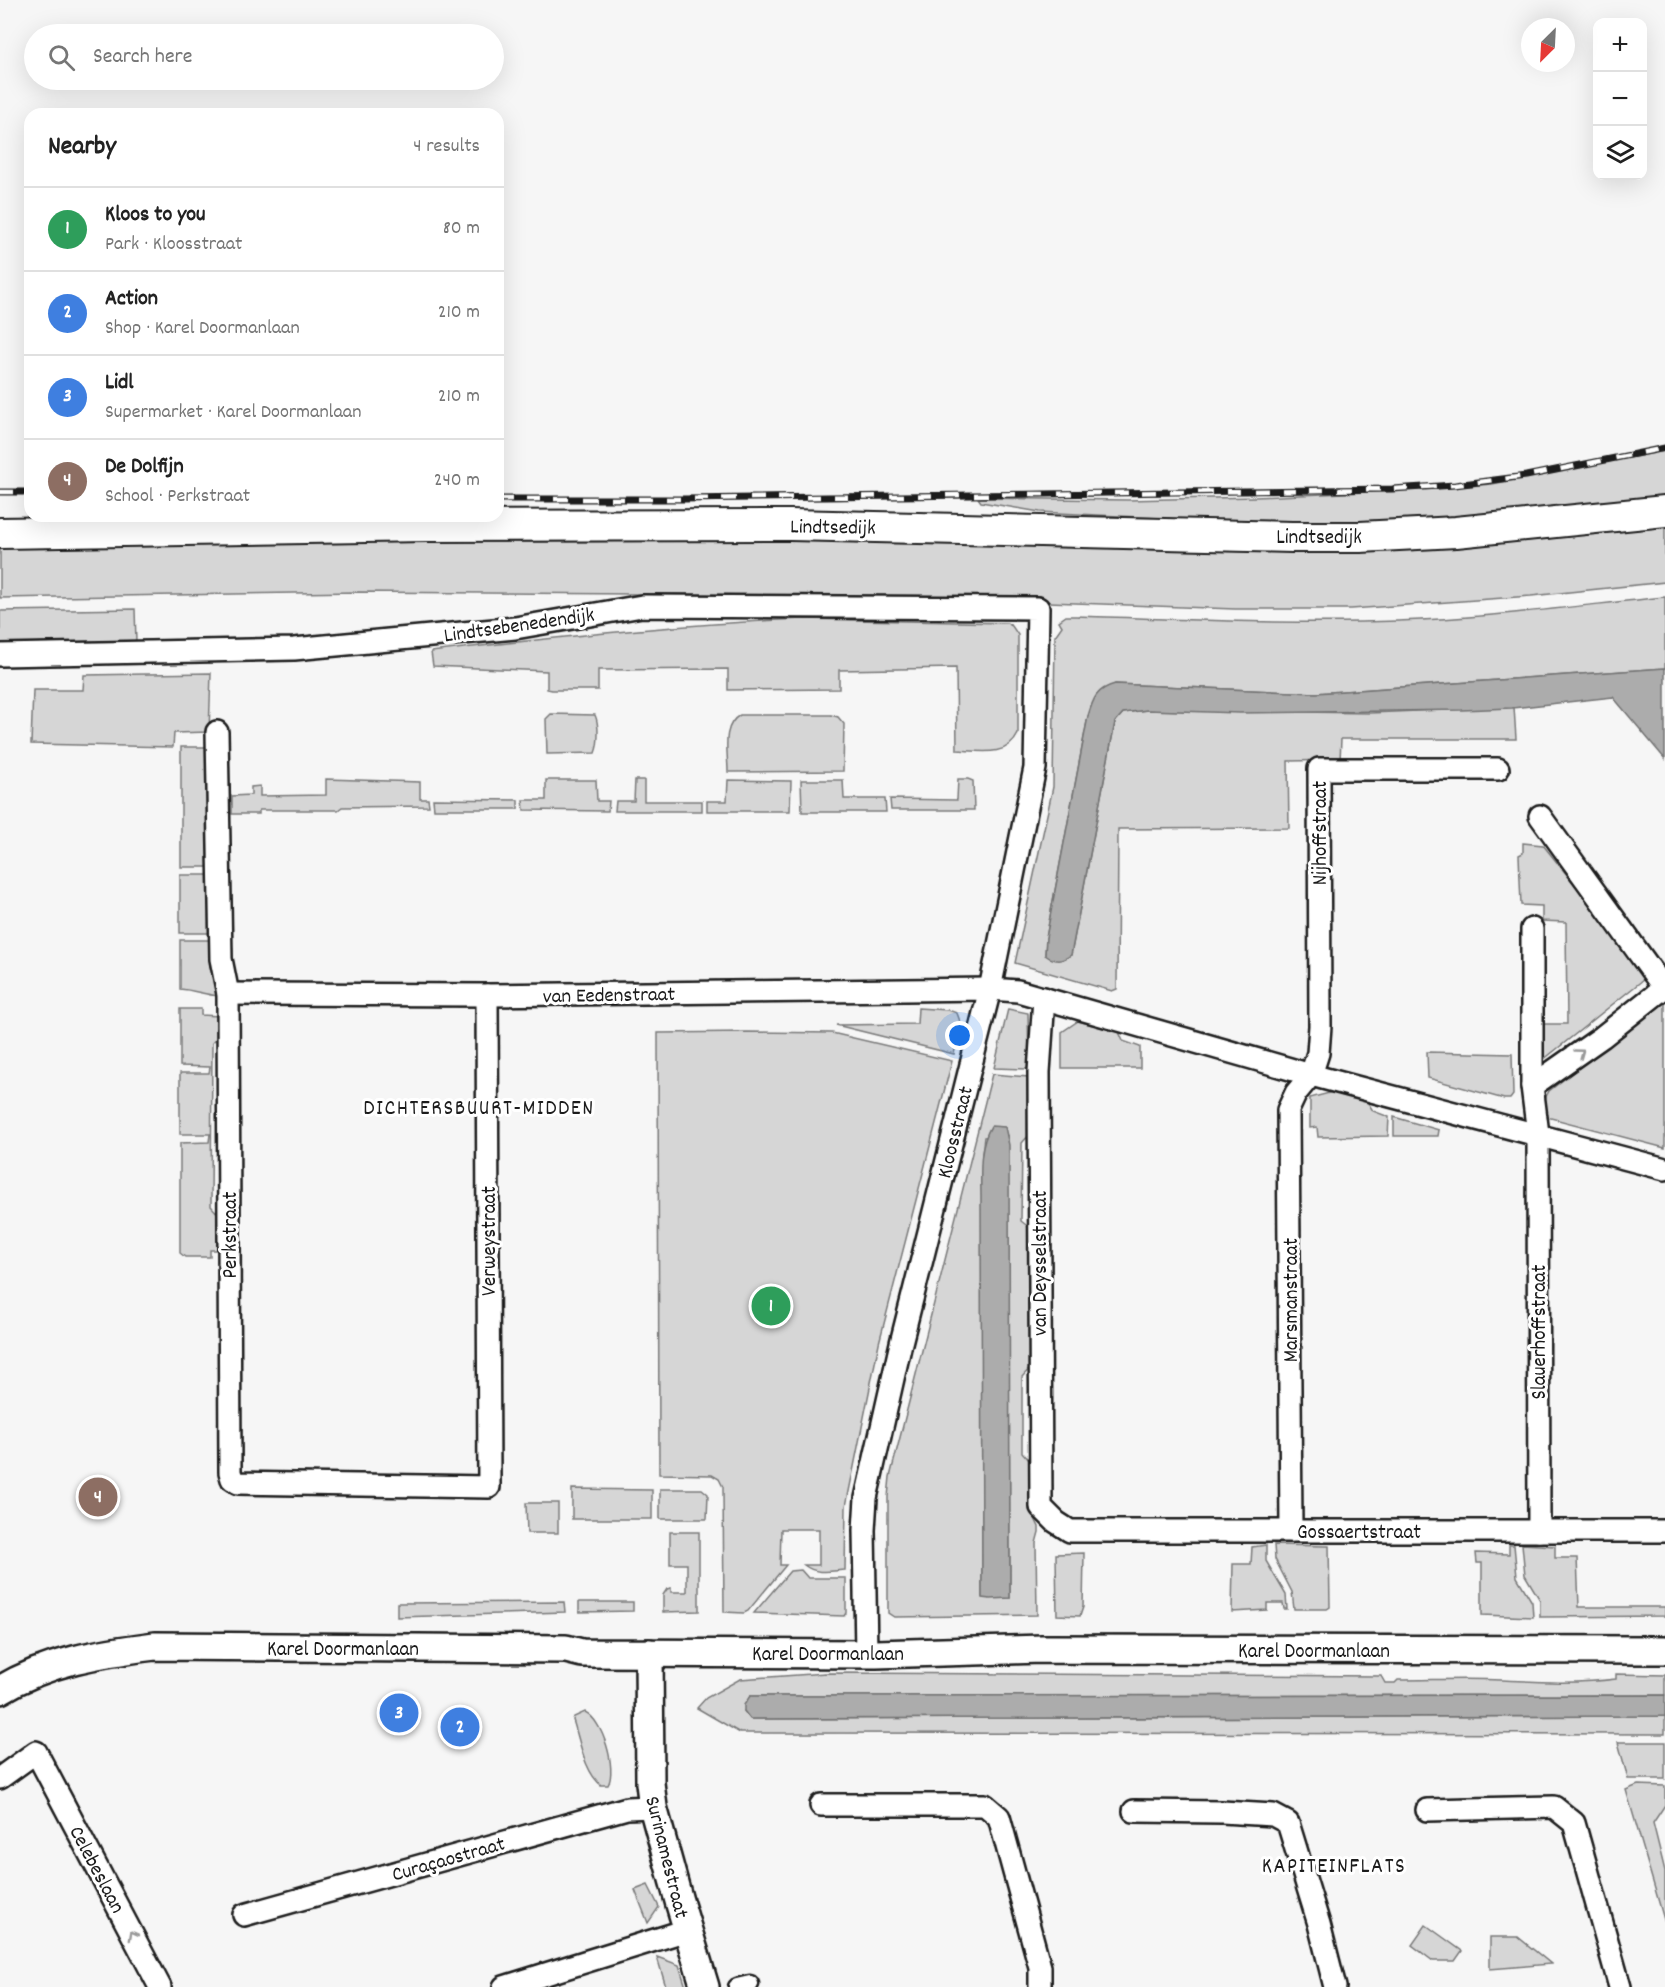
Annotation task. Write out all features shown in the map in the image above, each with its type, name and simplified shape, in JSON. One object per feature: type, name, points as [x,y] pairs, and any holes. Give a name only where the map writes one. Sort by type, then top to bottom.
[{"type":"main road","name":"Lindtsedijk","points":[[0,532],[425,526],[790,525],[1348,537],[1456,532],[1665,511]]},
{"type":"street","name":"Lindtsebenedendijk","points":[[0,656],[294,649],[515,628],[642,606],[1038,608]]},
{"type":"street","name":"Kloosstraat","points":[[866,1654],[864,1530],[866,1498],[901,1343],[990,989],[1035,768],[1038,608]]},
{"type":"street","name":"Perkstraat","points":[[217,732],[221,959],[228,994],[232,1479],[238,1483],[489,1487]]},
{"type":"street","name":"Nijhoffstraat","points":[[1311,1075],[1318,1053],[1320,1026],[1319,769],[1498,769]]},
{"type":"street","points":[[1532,1086],[1602,1037],[1665,987],[1540,816]]},
{"type":"street","points":[[1532,929],[1532,1086],[1538,1134]]},
{"type":"street","name":"van Eedenstraat","points":[[228,994],[487,995],[990,989]]},
{"type":"street","points":[[990,989],[1018,991],[1311,1075],[1665,1169]]},
{"type":"street","name":"Verweystraat","points":[[487,995],[489,1487]]},
{"type":"street","name":"van Deysselstraat","points":[[1044,998],[1039,1072],[1041,1507],[1056,1522]]},
{"type":"street","name":"Marsmanstraat","points":[[1291,1532],[1288,1110],[1296,1093],[1311,1075]]},
{"type":"street","name":"Slauerhoffstraat","points":[[1538,1134],[1539,1531]]},
{"type":"street","name":"Gossaertstraat","points":[[1056,1522],[1070,1531],[1665,1531]]},
{"type":"street","name":"Karel Doormanlaan","points":[[0,1690],[38,1670],[69,1660],[155,1646],[531,1648],[566,1649],[582,1653],[866,1654],[1042,1649],[1665,1650]]},
{"type":"street","name":"Surinamestraat","points":[[649,1653],[650,1783],[653,1807],[705,1987]]},
{"type":"street","name":"Celebeslaan","points":[[0,1778],[36,1752],[160,1987]]},
{"type":"street","points":[[821,1805],[985,1805],[999,1817],[1040,1967],[1040,1987]]},
{"type":"street","name":"Curaçaostraat","points":[[244,1915],[627,1808],[653,1807]]},
{"type":"street","points":[[1427,1809],[1554,1807],[1574,1823],[1620,1987]]},
{"type":"street","points":[[1134,1811],[1273,1815],[1288,1823],[1319,1924],[1335,1987]]},
{"type":"street","points":[[504,1987],[687,1930]]},
{"type":"shaded area","points":[[1665,451],[1665,497],[1476,516],[1269,523],[1040,512],[981,502],[978,498],[1128,500],[1431,489],[1492,484]]},
{"type":"shaded area","points":[[1665,526],[1665,582],[1531,596],[1351,609],[1235,609],[891,596],[357,592],[0,598],[0,543],[118,536],[517,542],[882,540],[1324,552],[1421,549],[1536,540]]},
{"type":"shaded area","points":[[1665,597],[1665,668],[1316,693],[1115,684],[1088,716],[1046,938],[1045,954],[1050,958],[1071,955],[1115,722],[1123,713],[1147,710],[1370,713],[1514,707],[1516,739],[1341,739],[1340,760],[1288,761],[1289,828],[1118,829],[1117,989],[1112,991],[1015,963],[1053,787],[1055,636],[1062,626],[1059,621],[1066,616],[1277,622],[1398,621],[1498,614]]},
{"type":"shaded area","points":[[135,609],[136,642],[0,646],[0,611]]},
{"type":"shaded area","points":[[803,619],[1007,623],[1018,635],[1018,734],[1013,742],[1000,750],[983,752],[957,750],[956,668],[839,670],[839,689],[728,690],[728,669],[598,670],[598,690],[552,690],[547,689],[547,671],[433,666],[431,652],[617,632]]},
{"type":"shaded area","points":[[1665,668],[1665,759],[1613,697],[1512,708],[1462,710],[1240,713],[1147,710],[1123,713],[1115,722],[1071,955],[1058,960],[1045,955],[1046,938],[1088,716],[1096,696],[1109,686],[1115,684],[1316,693]]},
{"type":"shaded area","points":[[211,673],[209,732],[174,733],[173,747],[31,744],[33,690],[83,690],[84,675]]},
{"type":"shaded area","points":[[551,714],[595,715],[598,734],[595,753],[547,754],[546,719]]},
{"type":"shaded area","points":[[740,715],[831,715],[838,717],[844,724],[843,771],[728,772],[728,733],[734,720]]},
{"type":"shaded area","points":[[181,747],[210,747],[210,867],[181,867]]},
{"type":"shaded area","points":[[326,779],[420,782],[420,799],[428,799],[429,806],[342,807],[338,810],[259,810],[259,814],[232,814],[232,796],[251,795],[251,787],[260,786],[260,796],[326,795]]},
{"type":"shaded area","points":[[958,779],[973,781],[974,810],[891,810],[890,799],[957,800]]},
{"type":"shaded area","points":[[546,780],[596,780],[597,801],[609,801],[608,811],[524,810],[523,800],[546,800]]},
{"type":"shaded area","points":[[635,780],[644,780],[644,801],[702,801],[702,811],[615,811],[616,801],[634,801]]},
{"type":"shaded area","points":[[728,780],[791,781],[790,811],[707,811],[707,801],[727,801]]},
{"type":"shaded area","points":[[801,780],[843,780],[844,799],[885,799],[886,812],[802,812]]},
{"type":"shaded area","points":[[433,799],[518,800],[518,809],[434,809]]},
{"type":"shaded area","points":[[1523,843],[1543,845],[1648,976],[1543,1060],[1542,1024],[1567,1024],[1566,922],[1542,921],[1542,906],[1521,905],[1519,855],[1523,853]]},
{"type":"shaded area","points":[[180,875],[210,875],[210,933],[180,933]]},
{"type":"shaded area","points":[[180,940],[210,940],[210,969],[218,979],[219,996],[180,989]]},
{"type":"shaded area","points":[[1665,1000],[1665,1148],[1543,1116],[1542,1104],[1549,1091]]},
{"type":"shaded area","points":[[918,1008],[948,1010],[957,1013],[961,1024],[954,1054],[836,1025],[917,1024]]},
{"type":"shaded area","points":[[180,1009],[201,1009],[201,1015],[219,1016],[219,1035],[212,1043],[211,1206],[219,1215],[218,1250],[210,1250],[210,1257],[185,1257],[180,1253],[180,1143],[209,1142],[210,1134],[180,1134],[180,1073],[209,1073],[210,1067],[180,1066]]},
{"type":"shaded area","points":[[1008,1009],[1028,1013],[1029,1069],[994,1068]]},
{"type":"shaded area","points":[[1078,1021],[1119,1032],[1123,1041],[1140,1047],[1140,1068],[1062,1068],[1062,1032]]},
{"type":"shaded area","points":[[658,1033],[832,1033],[952,1061],[879,1343],[846,1506],[845,1570],[819,1571],[804,1565],[819,1565],[819,1529],[781,1529],[780,1565],[786,1565],[744,1613],[724,1612],[723,1487],[719,1479],[712,1475],[659,1474]]},
{"type":"shaded area","points":[[1427,1052],[1512,1054],[1513,1095],[1510,1099],[1504,1099],[1428,1078]]},
{"type":"shaded area","points":[[992,1074],[1029,1077],[1029,1135],[1022,1143],[1021,1221],[1030,1228],[1030,1368],[1022,1377],[1022,1452],[1030,1461],[1031,1510],[1039,1527],[1036,1543],[1037,1615],[894,1617],[888,1613],[890,1477]],"holes":[[[1008,1135],[1010,1598],[982,1597],[982,1153],[984,1137]]]},
{"type":"shaded area","points":[[1333,1092],[1367,1101],[1373,1111],[1389,1117],[1388,1136],[1318,1137],[1317,1127],[1310,1128],[1310,1098]]},
{"type":"shaded area","points":[[1394,1117],[1439,1130],[1438,1136],[1394,1136]]},
{"type":"shaded area","points":[[991,1126],[1005,1127],[1009,1145],[1010,1598],[990,1599],[982,1598],[981,1171],[984,1143]]},
{"type":"shaded area","points":[[572,1489],[652,1490],[652,1519],[572,1519]]},
{"type":"shaded area","points":[[660,1489],[702,1489],[708,1494],[707,1519],[660,1519]]},
{"type":"shaded area","points":[[526,1503],[558,1503],[558,1533],[527,1533]]},
{"type":"shaded area","points":[[670,1532],[699,1532],[699,1611],[663,1612],[663,1595],[667,1589],[671,1588],[671,1592],[687,1592],[687,1564],[670,1564]]},
{"type":"shaded area","points":[[1522,1544],[1555,1546],[1555,1558],[1577,1558],[1579,1607],[1665,1607],[1665,1616],[1540,1617],[1540,1600],[1525,1575]]},
{"type":"shaded area","points":[[1266,1545],[1266,1561],[1286,1595],[1287,1609],[1284,1609],[1283,1603],[1267,1603],[1267,1610],[1232,1612],[1233,1564],[1251,1564],[1252,1547]]},
{"type":"shaded area","points":[[1274,1545],[1329,1546],[1330,1607],[1327,1609],[1294,1609],[1292,1592],[1275,1559]]},
{"type":"shaded area","points":[[1509,1545],[1514,1545],[1517,1577],[1532,1602],[1533,1617],[1482,1615],[1482,1563],[1477,1563],[1476,1553],[1509,1554]]},
{"type":"shaded area","points":[[1084,1553],[1083,1607],[1080,1616],[1057,1615],[1056,1554]]},
{"type":"shaded area","points":[[801,1570],[808,1578],[846,1578],[846,1613],[844,1616],[754,1613],[790,1571]]},
{"type":"shaded area","points":[[564,1602],[565,1612],[397,1617],[397,1603]]},
{"type":"shaded area","points":[[579,1602],[633,1602],[633,1611],[579,1612]]},
{"type":"shaded area","points":[[826,1673],[1381,1676],[1385,1683],[1395,1683],[1398,1680],[1462,1679],[1573,1682],[1616,1679],[1616,1674],[1665,1675],[1665,1695],[750,1696],[744,1711],[751,1719],[1665,1716],[1665,1734],[740,1733],[697,1708],[706,1698],[740,1679]]},
{"type":"shaded area","points":[[1665,1695],[1665,1716],[750,1719],[744,1711],[744,1705],[750,1696]]},
{"type":"shaded area","points":[[585,1712],[592,1717],[607,1745],[611,1768],[608,1785],[601,1785],[595,1779],[583,1755],[573,1720],[574,1717]]},
{"type":"shaded area","points":[[1618,1742],[1665,1742],[1665,1779],[1628,1779]]},
{"type":"shaded area","points":[[1638,1785],[1665,1786],[1665,1805],[1653,1823],[1665,1871],[1665,1923],[1626,1790]]},
{"type":"shaded area","points":[[648,1885],[659,1907],[648,1923],[635,1890]]},
{"type":"shaded area","points":[[1426,1925],[1462,1951],[1455,1961],[1433,1961],[1412,1945]]},
{"type":"shaded area","points":[[1490,1937],[1518,1937],[1551,1964],[1490,1969]]},
{"type":"shaded area","points":[[657,1957],[679,1965],[686,1987],[666,1987]]},
{"type":"railway","points":[[504,499],[683,499],[1392,489],[1455,485],[1526,476],[1665,448]]},
{"type":"railway","points":[[0,492],[24,492]]},
{"type":"place","name":"Kloos to you","points":[[771,1306]]},
{"type":"place","name":"De Dolfijn","points":[[98,1497]]},
{"type":"place","name":"Lidl","points":[[399,1713]]},
{"type":"place","name":"Action","points":[[460,1727]]},
{"type":"district","name":"DICHTERSBUURT-MIDDEN","points":[[479,1106]]},
{"type":"district","name":"KAPITEINFLATS","points":[[1334,1864]]}]
